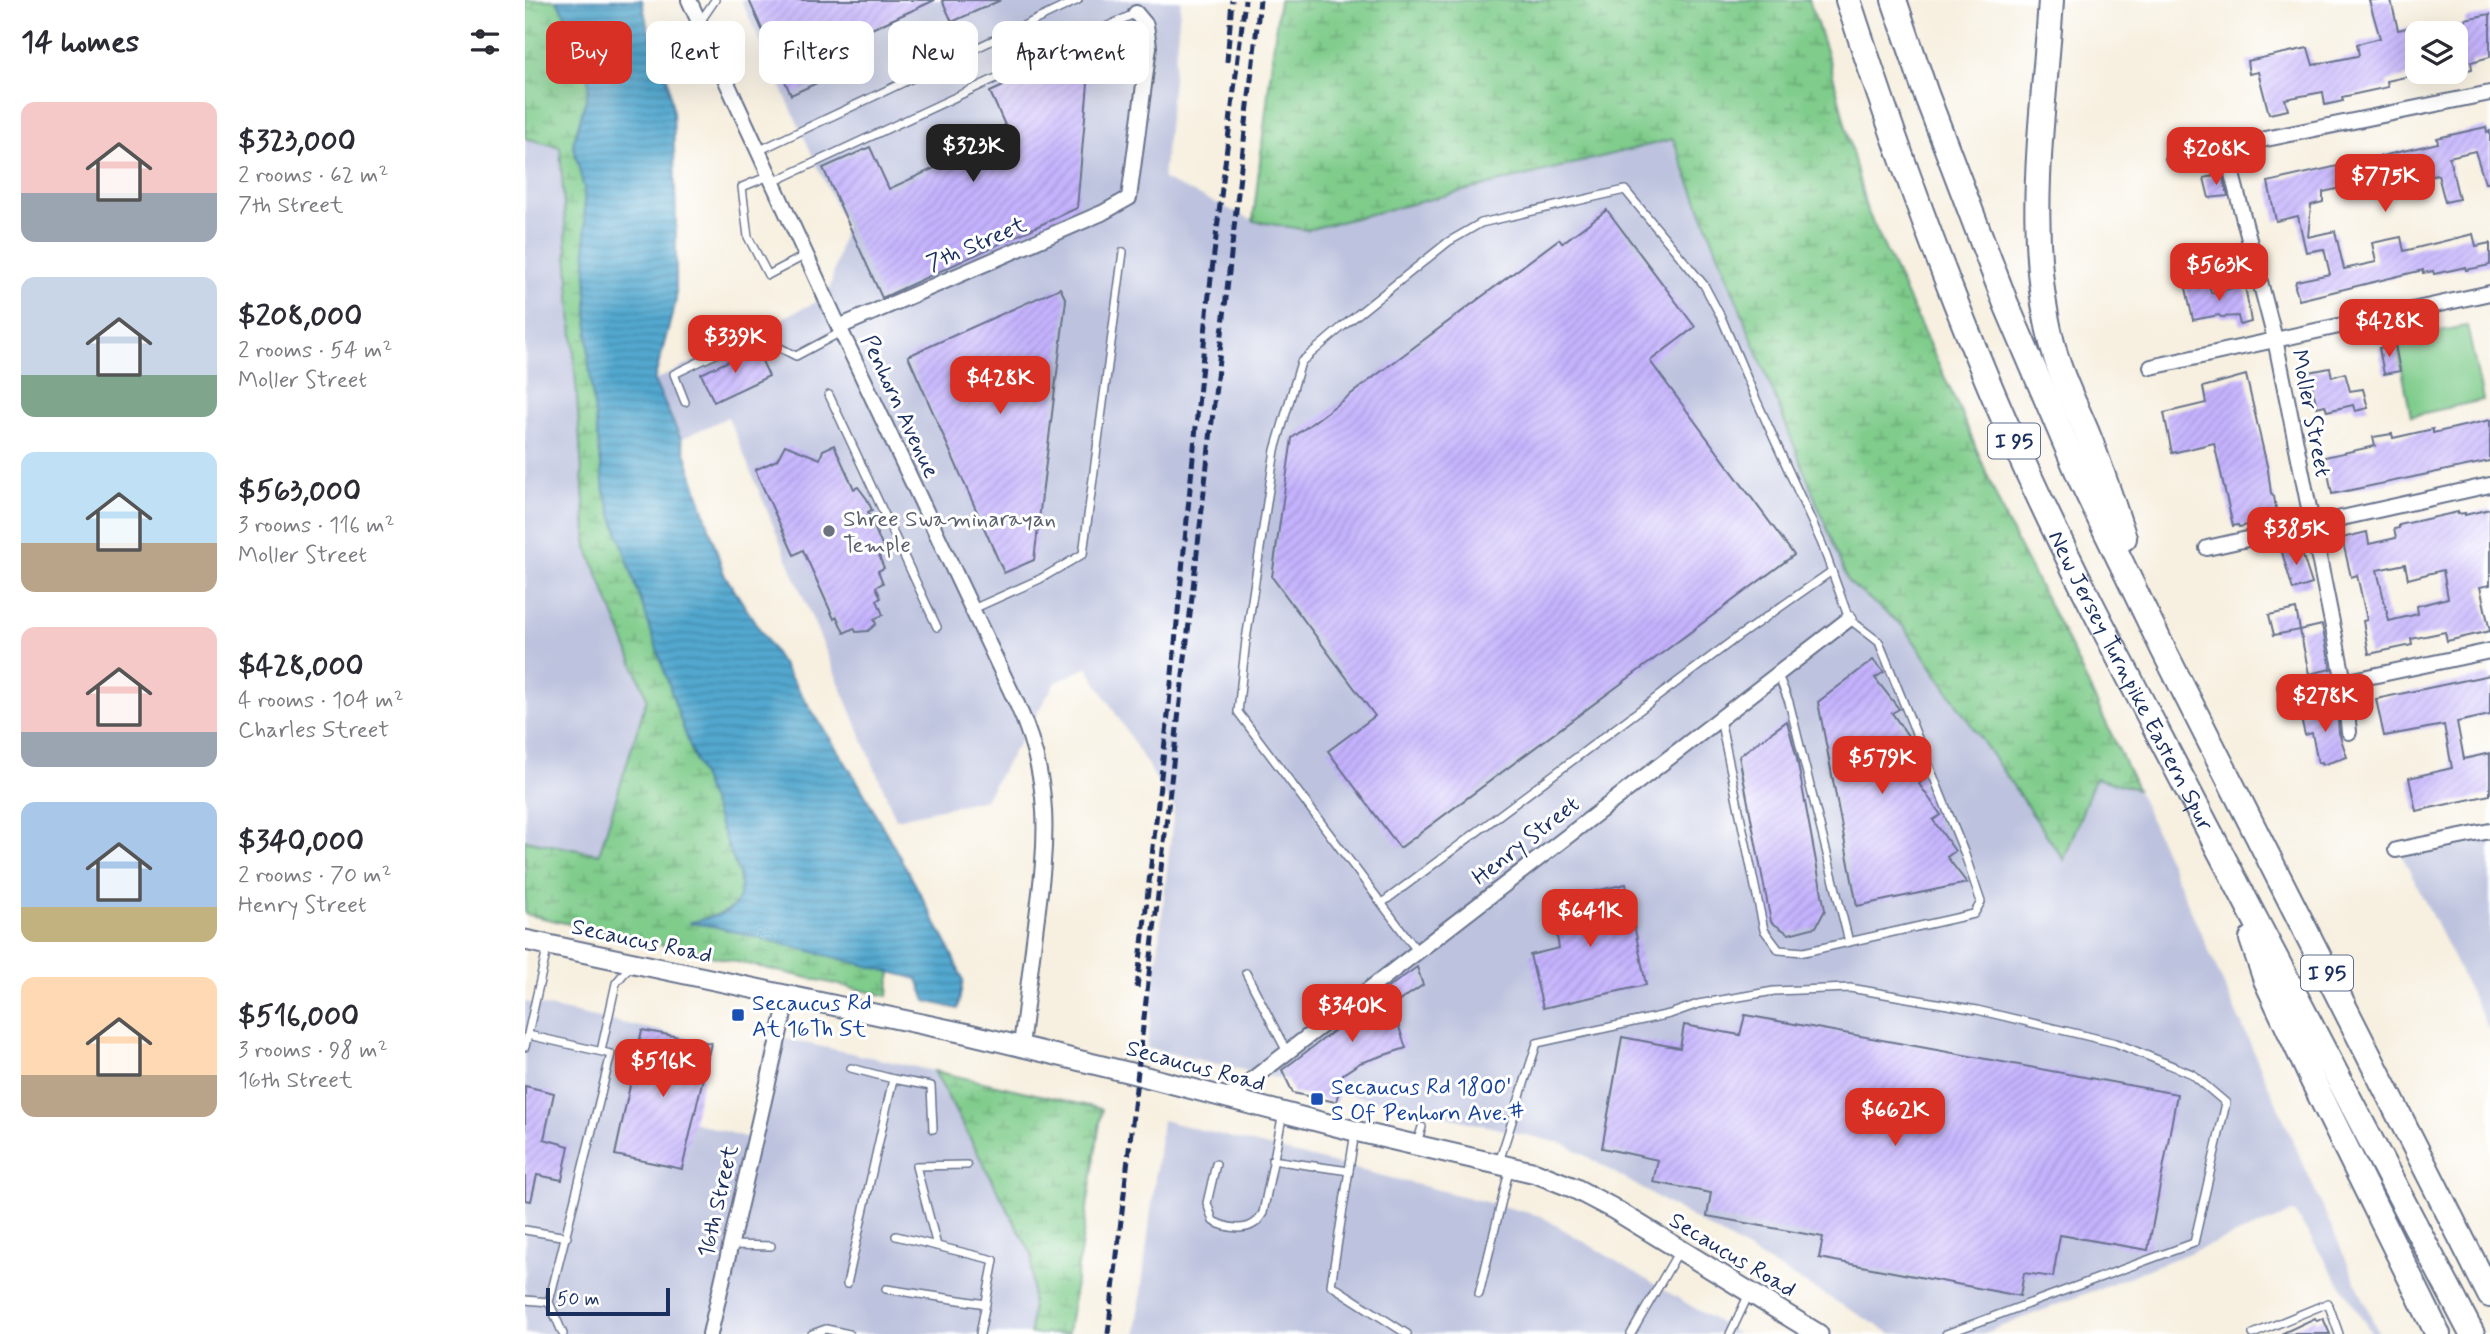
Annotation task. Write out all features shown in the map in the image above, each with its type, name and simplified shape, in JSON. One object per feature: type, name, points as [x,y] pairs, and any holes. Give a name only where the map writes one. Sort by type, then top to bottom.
[{"type":"highway","name":"New Jersey Turnpike Eastern Spur","points":[[1848,0],[1929,235],[2005,422],[2076,575],[2472,1334]]},
{"type":"highway","name":"New Jersey Turnpike Eastern Spur","points":[[1894,0],[1969,210],[2030,363],[2082,482],[2164,651],[2490,1295]]},
{"type":"highway","points":[[2052,4],[2038,212],[2041,274],[2047,313],[2060,368],[2090,440],[2164,651]]},
{"type":"highway","points":[[2225,862],[2266,980],[2438,1334]]},
{"type":"highway","points":[[2437,1266],[2461,1334]]},
{"type":"main road","name":"Secaucus Road","points":[[525,940],[1021,1046],[1355,1131],[1420,1136],[1574,1188],[1612,1208],[1818,1334]]},
{"type":"street","name":"Penhorn Avenue","points":[[689,0],[699,21]]},
{"type":"street","name":"7th Street","points":[[840,329],[1102,213],[1129,198],[1149,47],[1146,25],[1136,13]]},
{"type":"street","name":"Penhorn Avenue","points":[[727,84],[1028,730],[1044,798],[1045,854],[1021,1046]]},
{"type":"street","points":[[2173,158],[2490,93]]},
{"type":"street","name":"Moller Street","points":[[2225,147],[2274,339],[2344,682],[2349,732]]},
{"type":"street","points":[[2151,367],[2490,293]]},
{"type":"street","points":[[2207,548],[2490,485]]},
{"type":"street","name":"Henry Street","points":[[1228,1098],[1849,619]]},
{"type":"street","points":[[2285,687],[2344,682],[2490,651]]},
{"type":"street","points":[[2396,850],[2490,831]]},
{"type":"street","name":"16th Street","points":[[710,1334],[788,996]]},
{"type":"lane","points":[[700,21],[715,0]]},
{"type":"lane","points":[[758,151],[1078,0]]},
{"type":"lane","points":[[806,255],[768,275],[748,237],[742,187],[771,179],[1136,13]]},
{"type":"lane","points":[[1418,952],[1238,712],[1246,640],[1275,450],[1301,362],[1448,242],[1482,223],[1625,190],[1704,285],[1721,317],[1822,544],[1849,619],[1878,642],[1964,852],[1981,902],[1974,914],[1804,952],[1779,950],[1764,930],[1720,719]]},
{"type":"lane","points":[[972,610],[1041,579],[1083,554],[1123,252]]},
{"type":"lane","points":[[685,402],[674,374],[755,335],[796,356],[840,329]]},
{"type":"lane","points":[[829,395],[937,627]]},
{"type":"lane","points":[[1382,903],[1736,638],[1832,571]]},
{"type":"lane","points":[[1777,674],[1789,702],[1849,942]]},
{"type":"lane","points":[[525,1047],[548,944]]},
{"type":"lane","points":[[601,1051],[616,983],[633,963]]},
{"type":"lane","points":[[1246,973],[1287,1053]]},
{"type":"lane","points":[[1479,1294],[1504,1165],[1537,1043],[1670,1014],[1698,1004],[1774,991],[1850,988],[1977,1010],[2116,1043],[2192,1074],[2226,1103],[2194,1243],[1946,1334]]},
{"type":"lane","points":[[528,1035],[611,1054],[549,1302],[563,1334]]},
{"type":"lane","points":[[851,1068],[931,1086],[933,1129]]},
{"type":"lane","points":[[847,1284],[893,1079]]},
{"type":"lane","points":[[1216,1164],[1207,1203],[1213,1221],[1222,1226],[1239,1228],[1255,1224],[1263,1213],[1283,1112]]},
{"type":"lane","points":[[1355,1131],[1331,1285],[1407,1334]]},
{"type":"lane","points":[[1272,1160],[1349,1171]]},
{"type":"lane","points":[[937,1246],[916,1166],[967,1164]]},
{"type":"lane","points":[[525,1230],[567,1237]]},
{"type":"lane","points":[[896,1236],[994,1261],[980,1334]]},
{"type":"lane","points":[[731,1245],[771,1246]]},
{"type":"lane","points":[[1631,1334],[1679,1250]]},
{"type":"lane","points":[[886,1289],[986,1304]]},
{"type":"lane","points":[[1730,1334],[1750,1293]]},
{"type":"lane","points":[[525,1300],[549,1302]]},
{"type":"lane","points":[[2253,1334],[2328,1303],[2339,1334]]},
{"type":"lane","points":[[813,1334],[826,1329],[849,1334]]},
{"type":"shaded area","points":[[741,0],[1181,0],[1163,179],[1253,220],[1307,230],[1673,139],[1848,582],[1904,627],[2064,859],[2095,778],[2137,789],[2379,1334],[2372,1334],[2294,1212],[1982,1334],[1892,1334],[1565,1144],[1147,1048],[1174,808],[1087,667],[1055,683],[985,799],[896,819],[728,417],[681,439],[654,381],[828,296],[845,226],[780,84],[874,84],[874,21],[759,21],[759,39]]},
{"type":"shaded area","points":[[525,138],[560,147],[587,547],[647,698],[599,854],[525,840]]},
{"type":"shaded area","points":[[2490,834],[2490,1032],[2399,850]]},
{"type":"shaded area","points":[[525,1002],[706,1041],[690,1121],[748,1138],[768,1035],[934,1071],[1032,1255],[1030,1334],[525,1334]]},
{"type":"shaded area","points":[[1162,1120],[1541,1216],[1738,1334],[1136,1334]]},
{"type":"green space","points":[[525,0],[557,0],[568,21],[546,21],[546,84],[589,84],[573,144],[584,189],[589,365],[604,490],[685,733],[739,875],[739,898],[735,905],[729,910],[691,923],[713,926],[891,971],[888,996],[525,914],[525,840],[599,854],[647,698],[587,547],[560,147],[525,138]]},
{"type":"green space","points":[[1279,0],[1809,0],[1830,63],[1866,208],[1963,417],[2009,527],[2071,648],[2137,789],[2095,778],[2064,860],[1904,627],[1848,582],[1673,139],[1307,230],[1253,221]]},
{"type":"green space","points":[[2467,326],[2483,400],[2411,416],[2396,339]]},
{"type":"green space","points":[[934,1071],[1102,1109],[1068,1334],[1030,1334],[1032,1255]]},
{"type":"water","points":[[557,0],[642,0],[646,21],[646,84],[669,84],[673,110],[676,300],[654,381],[681,439],[724,574],[856,779],[915,884],[963,980],[958,1009],[926,1001],[918,979],[713,926],[689,923],[728,911],[739,898],[739,875],[685,733],[604,490],[589,365],[584,189],[573,144],[589,84],[632,84],[632,21],[568,21]]},
{"type":"building","points":[[749,0],[935,0],[874,28],[874,21],[759,23]]},
{"type":"building","points":[[942,0],[1001,0],[954,21],[952,21]]},
{"type":"building","points":[[2369,0],[2391,0],[2398,30],[2405,28],[2405,77],[2387,81],[2388,87],[2342,97],[2343,101],[2325,105],[2323,92],[2285,99],[2288,110],[2269,114],[2258,72],[2249,74],[2247,61],[2308,48],[2313,65],[2357,56],[2357,44],[2380,38]]},
{"type":"building","points":[[2490,14],[2490,57],[2471,62],[2472,69],[2468,70],[2468,21],[2465,19]]},
{"type":"building","points":[[786,84],[815,84],[791,95]]},
{"type":"building","points":[[1008,84],[1088,84],[1077,208],[882,298],[823,168],[870,147],[889,189],[1009,134],[990,92]]},
{"type":"building","points":[[2486,127],[2487,132],[2490,131],[2490,183],[2485,183],[2475,151],[2449,157],[2459,199],[2445,202],[2438,175],[2397,183],[2395,176],[2323,192],[2323,202],[2311,205],[2308,237],[2335,231],[2344,269],[2376,262],[2372,243],[2401,237],[2404,251],[2473,234],[2476,246],[2490,243],[2490,265],[2434,274],[2433,271],[2423,273],[2423,270],[2299,300],[2296,281],[2330,274],[2324,249],[2306,252],[2298,216],[2276,221],[2268,182],[2438,143],[2437,138]]},
{"type":"building","points":[[2222,174],[2228,196],[2209,198],[2204,178]]},
{"type":"building","points":[[1607,210],[1695,327],[1650,361],[1794,555],[1400,848],[1328,751],[1375,716],[1272,577],[1292,438],[1559,239],[1562,243]]},
{"type":"building","points":[[2209,284],[2211,293],[2245,285],[2251,322],[2240,325],[2238,316],[2219,315],[2193,320],[2186,288]]},
{"type":"building","points":[[1060,288],[1066,300],[1034,560],[1004,573],[908,356]]},
{"type":"building","points":[[2395,345],[2400,371],[2384,374],[2379,348]]},
{"type":"building","points":[[756,348],[769,376],[714,402],[701,374]]},
{"type":"building","points":[[2330,368],[2332,377],[2345,373],[2350,391],[2363,389],[2368,408],[2355,411],[2353,405],[2327,411],[2325,405],[2317,407],[2309,372]]},
{"type":"building","points":[[2246,375],[2277,516],[2239,527],[2233,526],[2214,443],[2172,453],[2164,413],[2206,403],[2203,387]]},
{"type":"building","points":[[2490,420],[2490,461],[2332,494],[2325,457],[2375,446],[2373,437],[2392,434],[2393,438],[2433,429],[2433,433]]},
{"type":"building","name":"Shree Swaminarayan Temple","points":[[785,445],[820,459],[823,450],[834,445],[854,489],[858,487],[872,510],[868,512],[885,553],[879,556],[884,568],[878,571],[883,583],[876,587],[881,598],[877,600],[883,615],[874,619],[876,624],[868,631],[856,632],[854,628],[844,633],[837,617],[834,619],[803,550],[794,555],[755,470],[777,460]]},
{"type":"building","points":[[2490,509],[2490,585],[2480,587],[2490,631],[2447,641],[2445,632],[2411,639],[2412,645],[2369,654],[2363,621],[2367,620],[2357,575],[2351,577],[2342,538],[2367,532],[2369,544],[2396,538],[2394,529],[2399,528],[2399,525],[2458,512],[2465,515]],"holes":[[[2405,564],[2408,579],[2443,570],[2448,598],[2417,606],[2418,614],[2389,621],[2377,570]]]},
{"type":"building","points":[[2299,544],[2312,584],[2293,590],[2281,549]]},
{"type":"building","points":[[2296,609],[2300,630],[2274,635],[2269,615]]},
{"type":"building","points":[[2322,625],[2331,669],[2309,674],[2300,630]]},
{"type":"building","points":[[1873,660],[1884,672],[1875,678],[1899,709],[1892,713],[1913,743],[1905,749],[1926,778],[1919,784],[1941,815],[1933,820],[1955,851],[1947,857],[1967,883],[1857,906],[1818,702]]},
{"type":"building","points":[[2490,675],[2490,715],[2457,722],[2464,759],[2490,753],[2490,795],[2416,811],[2409,778],[2452,768],[2444,725],[2384,736],[2376,699]]},
{"type":"building","points":[[2337,706],[2339,733],[2347,757],[2322,765],[2322,762],[2318,763],[2312,733],[2305,735],[2300,714]]},
{"type":"building","points":[[1787,721],[1797,759],[1825,910],[1816,927],[1789,934],[1771,922],[1739,756]]},
{"type":"building","points":[[1626,884],[1646,985],[1543,1008],[1530,955],[1559,948],[1551,901]]},
{"type":"building","points":[[1417,967],[1423,985],[1392,1006],[1406,1048],[1360,1063],[1343,1074],[1336,1102],[1293,1093],[1282,1070]]},
{"type":"building","points":[[1745,1015],[2177,1094],[2148,1250],[2060,1235],[2053,1277],[2024,1273],[2020,1296],[1819,1258],[1823,1237],[1707,1216],[1711,1193],[1653,1182],[1658,1160],[1602,1148],[1622,1037],[1680,1048],[1684,1025],[1740,1035]]},
{"type":"building","points":[[642,1030],[711,1043],[682,1169],[615,1155]]},
{"type":"building","points":[[525,1086],[554,1093],[544,1139],[569,1146],[562,1180],[537,1175],[531,1201],[525,1200]]},
{"type":"building","points":[[2315,1318],[2317,1321],[2323,1318],[2330,1334],[2281,1334]]},
{"type":"railway","points":[[1227,62],[1232,0]]},
{"type":"railway","points":[[1137,988],[1168,715],[1208,303],[1245,0]]},
{"type":"railway","points":[[1108,1334],[1260,0]]},
{"type":"place","name":"Shree Swaminarayan Temple","points":[[829,531]]},
{"type":"place","name":"Secaucus Rd At 16Th St","points":[[738,1015]]},
{"type":"place","name":"Secaucus Rd 1800' S Of Penhorn Ave.#","points":[[1317,1099]]}]
